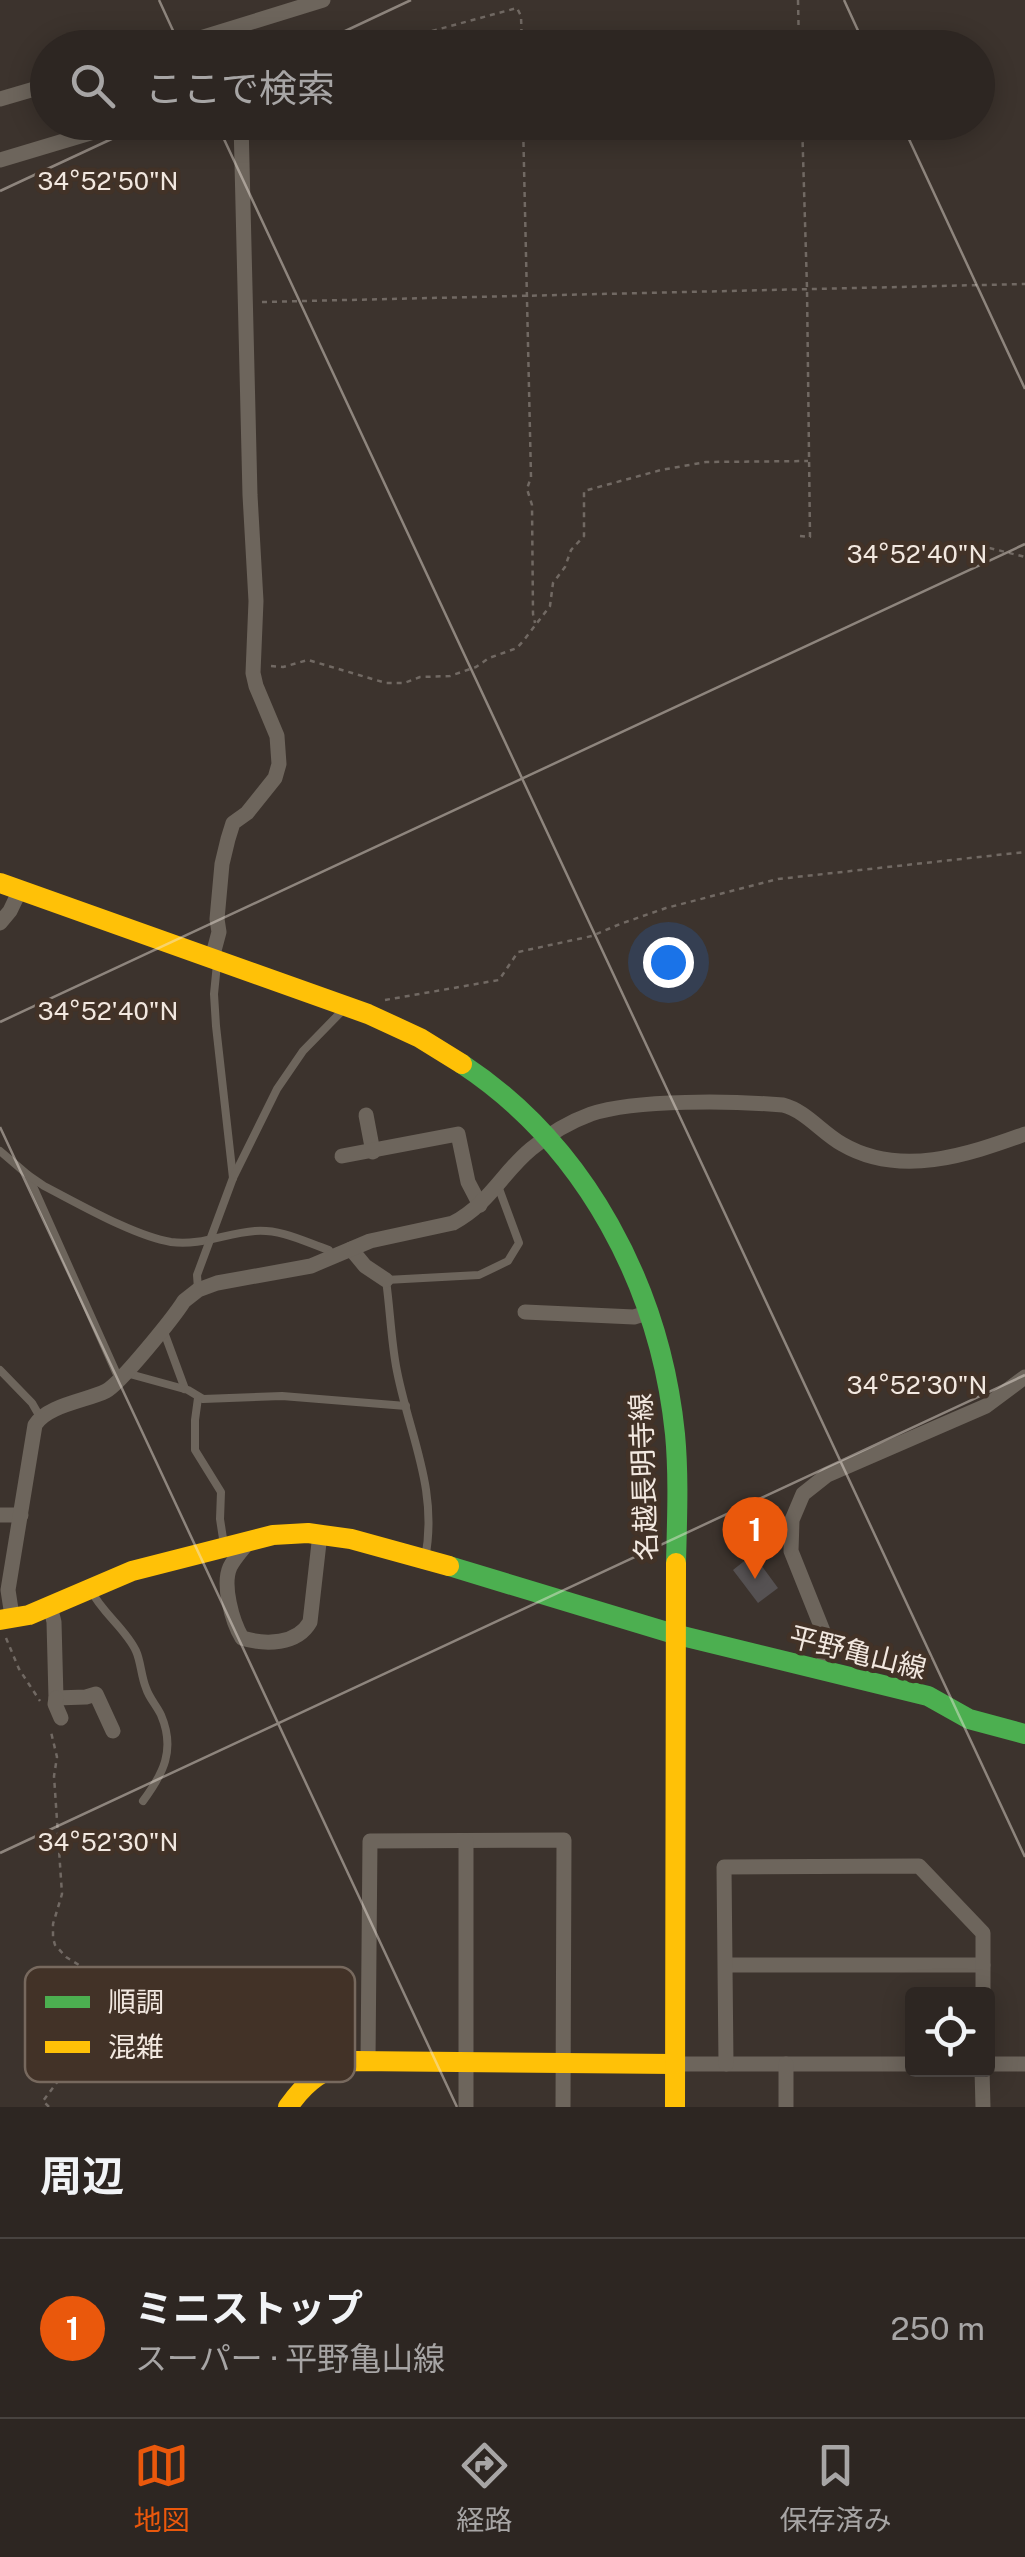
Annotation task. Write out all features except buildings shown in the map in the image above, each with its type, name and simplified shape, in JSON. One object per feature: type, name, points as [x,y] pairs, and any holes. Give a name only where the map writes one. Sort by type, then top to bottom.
[{"type":"main road","name":"名越長明寺線","points":[[10,886],[398,1026],[457,1060],[496,1089],[547,1136],[590,1188],[603,1211],[634,1269],[650,1312],[665,1367],[675,1434],[675,2107]]},
{"type":"main road","points":[[6,1623],[132,1571],[224,1546],[296,1532],[352,1539],[550,1594],[674,1634]]},
{"type":"main road","name":"平野亀山線","points":[[674,1634],[928,1696],[969,1720],[1025,1734]]},
{"type":"main road","points":[[355,2062],[674,2064]]},
{"type":"main road","points":[[288,2107],[307,2082]]},
{"type":"street","points":[[226,30],[323,0]]},
{"type":"street","points":[[0,99],[30,90]]},
{"type":"street","points":[[0,160],[67,140]]},
{"type":"street","points":[[215,959],[222,864],[228,839],[234,824],[248,813],[275,778],[279,764],[277,736],[256,686],[253,663],[256,601],[241,140]]},
{"type":"street","points":[[0,923],[10,911],[10,886]]},
{"type":"street","points":[[6,1623],[34,1431],[40,1417],[108,1391],[184,1301],[198,1290],[312,1266],[370,1242],[453,1222],[480,1205],[527,1152],[547,1136],[578,1119],[608,1110],[654,1105],[770,1104],[793,1108],[852,1150],[907,1161],[963,1156],[1025,1134]]},
{"type":"street","points":[[366,1115],[373,1152]]},
{"type":"street","points":[[342,1156],[458,1134],[468,1182],[480,1205]]},
{"type":"street","points":[[351,1250],[386,1280]]},
{"type":"street","points":[[525,1312],[634,1317],[650,1312]]},
{"type":"street","points":[[822,1671],[826,1648],[823,1631],[792,1551],[792,1520],[803,1494],[827,1475],[986,1406],[1025,1377]]},
{"type":"street","points":[[0,1515],[21,1515]]},
{"type":"street","points":[[250,1540],[228,1572],[237,1629],[242,1638],[276,1641],[302,1633],[310,1622],[320,1534]]},
{"type":"street","points":[[48,1700],[54,1622],[50,1606]]},
{"type":"street","points":[[48,1700],[96,1694],[114,1732]]},
{"type":"street","points":[[48,1700],[56,1704],[56,1724]]},
{"type":"street","points":[[466,1840],[466,2107]]},
{"type":"street","points":[[368,2061],[370,1841],[564,1840],[563,2107]]},
{"type":"street","points":[[726,2064],[724,1866],[919,1866],[983,1933],[982,1987]]},
{"type":"street","points":[[726,1966],[983,1965]]},
{"type":"street","points":[[674,2064],[905,2064]]},
{"type":"street","points":[[786,2064],[786,2107]]},
{"type":"street","points":[[995,2064],[1025,2064]]},
{"type":"street","points":[[982,2077],[982,2107]]},
{"type":"lane","points":[[215,959],[216,1026],[232,1178]]},
{"type":"lane","points":[[198,1290],[196,1275],[232,1178],[291,1066],[346,1006]]},
{"type":"lane","points":[[0,1151],[44,1186],[150,1236],[172,1242],[208,1242],[255,1231],[280,1232],[329,1250],[332,1258]]},
{"type":"lane","points":[[28,1175],[122,1376],[185,1389],[198,1398],[282,1396],[406,1406]]},
{"type":"lane","points":[[424,1560],[429,1498],[396,1367],[386,1280],[480,1275],[508,1260],[519,1243],[498,1186]]},
{"type":"lane","points":[[163,1328],[185,1389]]},
{"type":"lane","points":[[0,1370],[40,1417]]},
{"type":"lane","points":[[198,1398],[195,1450],[221,1492],[224,1546]]},
{"type":"lane","points":[[90,1589],[103,1612],[137,1652],[145,1687],[164,1726],[162,1772],[143,1801]]},
{"type":"path","points":[[798,0],[799,30]]},
{"type":"path","points":[[436,30],[517,8],[521,30]]},
{"type":"path","points":[[524,140],[531,477],[527,489],[532,505],[536,625]]},
{"type":"path","points":[[800,536],[810,537],[803,140]]},
{"type":"path","points":[[246,302],[1025,284]]},
{"type":"path","points":[[253,663],[283,667],[308,660],[386,683],[450,676],[476,667],[517,648],[550,606],[553,582],[584,536],[584,491],[706,462],[808,461]]},
{"type":"path","points":[[970,544],[1025,557]]},
{"type":"path","points":[[380,1000],[499,980],[518,952],[592,936],[666,908],[778,880],[1025,852]]},
{"type":"path","points":[[6,1623],[19,1669],[48,1700]]},
{"type":"path","points":[[56,1724],[55,1794],[62,1894],[53,1938],[66,1957],[82,1967]]},
{"type":"path","points":[[39,2107],[56,2082]]},
{"type":"path","points":[[43,2102],[49,2107]]},
{"type":"traffic: fast","points":[[462,1064],[506,1097],[580,1178],[634,1274],[667,1379],[675,1434],[676,1563]]},
{"type":"traffic: fast","points":[[449,1566],[674,1634],[928,1696],[969,1719],[1025,1734]]},
{"type":"traffic: slow","points":[[0,883],[368,1014],[420,1038],[462,1064]]},
{"type":"traffic: slow","points":[[0,1620],[29,1615],[132,1571],[273,1535],[308,1533],[351,1539],[449,1566]]},
{"type":"traffic: slow","points":[[675,2107],[676,1563]]},
{"type":"traffic: slow","points":[[355,2061],[674,2064]]},
{"type":"traffic: slow","points":[[288,2107],[311,2082]]},
{"type":"place","name":"ミニストップ","points":[[755,1579]]}]
